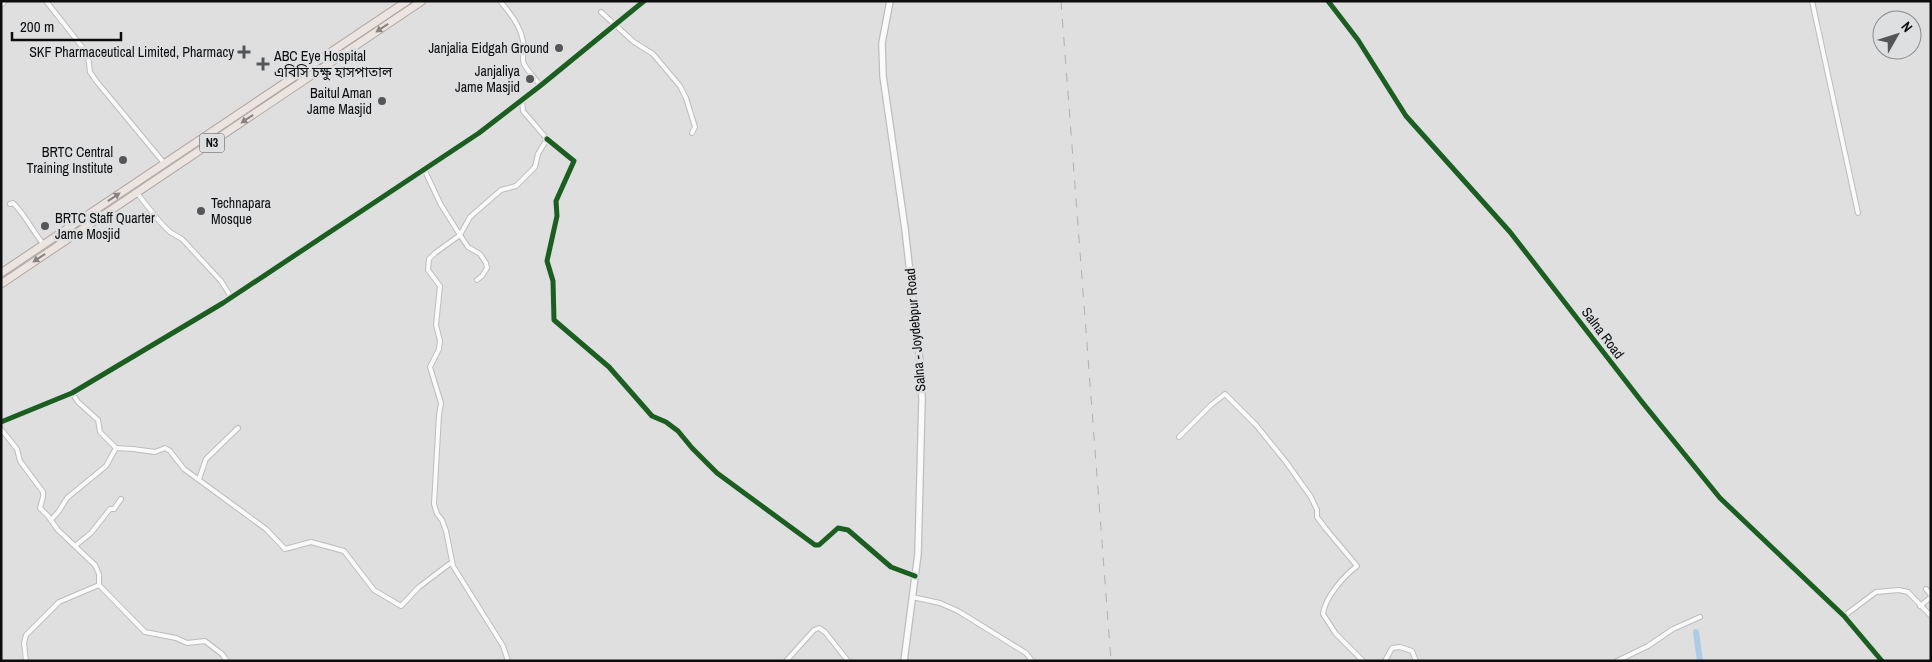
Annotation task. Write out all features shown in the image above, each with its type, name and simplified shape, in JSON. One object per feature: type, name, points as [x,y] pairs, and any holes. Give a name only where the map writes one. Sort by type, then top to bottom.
[{"type":"highway","name":"N3","points":[[1,273],[407,1]]},
{"type":"highway","name":"N3","points":[[1,284],[422,1]]},
{"type":"main road","name":"Salna - Joydebpur Road","points":[[890,1],[882,43],[883,76],[905,229],[920,372],[921,501],[915,576],[904,661]]},
{"type":"street","points":[[1,6],[5,1]]},
{"type":"street","points":[[46,1],[83,48],[88,56],[90,72],[97,82],[165,164]]},
{"type":"street","points":[[500,1],[513,17],[521,33],[523,42],[522,60],[524,65],[540,86]]},
{"type":"street","points":[[1,422],[72,393],[231,297],[479,133],[644,1]]},
{"type":"street","name":"Salna Road","points":[[1328,1],[1358,40],[1406,116],[1510,232],[1642,402],[1720,498],[1844,616],[1882,661]]},
{"type":"street","points":[[1812,1],[1858,213]]},
{"type":"street","points":[[601,12],[634,42],[654,54],[680,86],[686,98],[695,127],[692,133]]},
{"type":"street","points":[[522,100],[524,111],[547,140],[574,161],[556,201],[557,216],[547,260],[553,281],[554,320],[609,367],[652,416],[673,426],[717,473],[815,545],[819,545],[838,528],[848,530],[891,567],[915,576]]},
{"type":"street","points":[[508,661],[502,646],[453,566],[446,531],[434,504],[441,403],[430,367],[440,349],[436,325],[440,286],[428,270],[428,264],[429,259],[435,253],[460,235],[470,217],[501,190],[516,186],[534,167],[538,154],[547,140]]},
{"type":"street","points":[[424,169],[440,205],[468,247],[480,254],[486,263],[487,268],[482,276],[476,280]]},
{"type":"street","points":[[137,193],[160,222],[170,232],[182,239],[221,281],[231,297]]},
{"type":"street","points":[[10,204],[13,203],[18,208],[33,232],[44,244]]},
{"type":"street","points":[[72,393],[78,402],[98,420],[100,432],[116,448],[133,448],[155,452],[165,448],[170,451],[184,469],[266,529],[285,549],[311,542],[344,551],[374,590],[401,606],[419,587],[452,562]]},
{"type":"street","points":[[1179,437],[1211,405],[1225,394],[1256,425],[1286,462],[1311,498],[1317,510],[1317,517],[1357,566],[1344,576],[1324,607],[1323,614],[1336,634],[1363,661]]},
{"type":"street","points":[[1,428],[17,448],[20,461],[43,492],[40,508],[58,530],[95,565],[99,574],[99,585],[145,632],[176,638],[187,643],[205,641],[222,654],[227,661]]},
{"type":"street","points":[[199,479],[206,459],[238,428]]},
{"type":"street","points":[[51,520],[67,498],[106,466],[116,448]]},
{"type":"street","points":[[75,546],[92,533],[110,509],[114,509],[121,499]]},
{"type":"street","points":[[26,661],[24,643],[26,635],[59,602],[99,585]]},
{"type":"street","points":[[1920,606],[1931,596],[1926,589]]},
{"type":"street","points":[[1844,616],[1876,592],[1904,590],[1931,616]]},
{"type":"street","points":[[912,597],[940,603],[958,611],[1026,653],[1032,661]]},
{"type":"street","points":[[1617,661],[1648,646],[1673,628],[1700,617]]},
{"type":"street","points":[[786,661],[814,630],[819,628],[826,632],[848,661]]},
{"type":"street","points":[[1385,661],[1392,648],[1396,647],[1412,651],[1416,661]]},
{"type":"waterway","points":[[1696,632],[1700,661]]},
{"type":"railway","points":[[1061,1],[1111,661]]},
{"type":"cycle path","points":[[1,422],[72,393],[223,303],[479,133],[644,1]]},
{"type":"cycle path","points":[[1328,1],[1358,40],[1406,116],[1510,232],[1642,402],[1720,498],[1844,616],[1882,661]]},
{"type":"cycle path","points":[[547,139],[574,161],[556,201],[557,216],[547,261],[553,281],[554,320],[609,367],[652,416],[666,422],[678,431],[717,473],[815,545],[819,545],[838,528],[848,530],[891,567],[915,576]]},
{"type":"place","name":"Janjalia Eidgah Ground","points":[[559,48]]},
{"type":"place","name":"SKF Pharmaceutical Limited, Pharmacy","points":[[244,52]]},
{"type":"place","name":"ABC Eye Hospital এবিসি চক্ষু হাসপাতাল","points":[[263,64]]},
{"type":"place","name":"Janjaliya Jame Masjid","points":[[530,79]]},
{"type":"place","name":"Baitul Aman Jame Masjid","points":[[382,101]]},
{"type":"place","name":"BRTC Central Training Institute","points":[[123,160]]},
{"type":"place","name":"Technapara Mosque","points":[[201,211]]},
{"type":"place","name":"BRTC Staff Quarter Jame Mosjid","points":[[45,226]]}]
